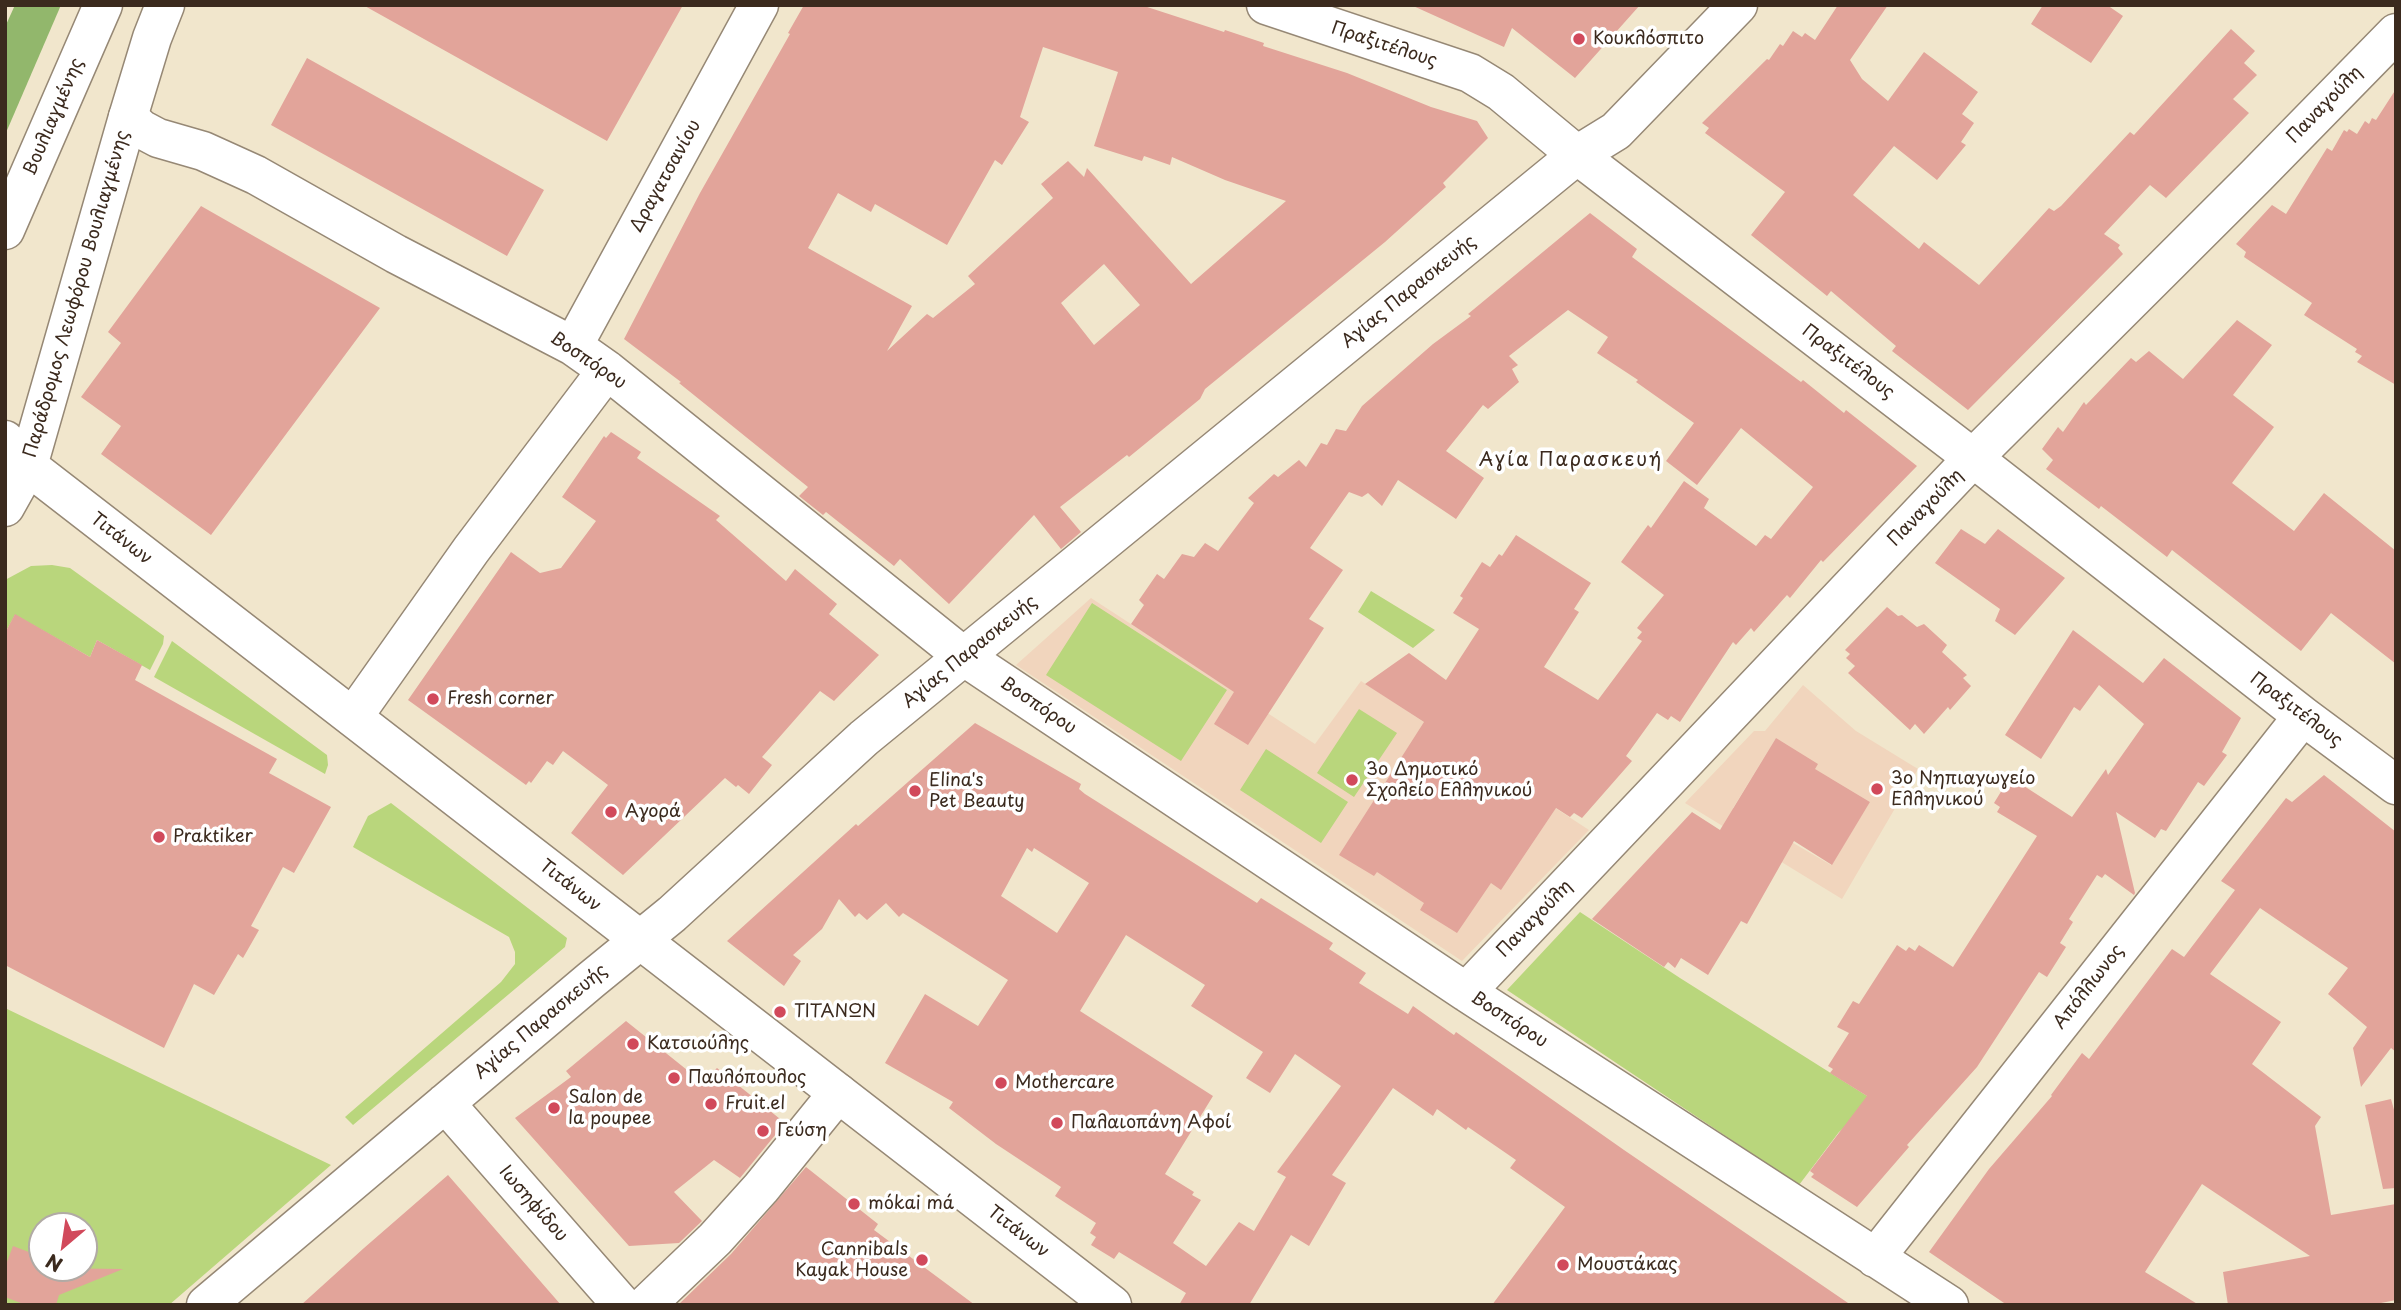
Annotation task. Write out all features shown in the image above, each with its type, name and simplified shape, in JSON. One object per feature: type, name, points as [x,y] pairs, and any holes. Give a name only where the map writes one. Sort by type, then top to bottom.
[{"type":"street","name":"Βουλιαγμένης","points":[[5,230],[103,5]]},
{"type":"street","points":[[128,117],[165,5]]},
{"type":"street","name":"Δραγατσανίου","points":[[573,346],[759,5]]},
{"type":"street","name":"Πραξιτέλους","points":[[1266,5],[1470,73],[1501,92],[1577,155],[2396,785]]},
{"type":"street","name":"Αγίας Παρασκευής","points":[[206,1305],[672,915],[864,738],[1577,155],[1616,131],[1738,5]]},
{"type":"street","name":"Παναγούλη","points":[[1466,992],[1973,458],[2396,33]]},
{"type":"street","name":"Βοσπόρου","points":[[128,117],[141,129],[158,138],[203,151],[256,175],[396,254],[573,346],[607,370],[963,656],[1466,992],[1949,1305]]},
{"type":"street","name":"Παράδρομος Λεωφόρου Βουλιαγμένης","points":[[5,507],[13,457],[128,117]]},
{"type":"street","points":[[353,718],[471,550],[607,370]]},
{"type":"street","name":"Τιτάνων","points":[[13,457],[1112,1305]]},
{"type":"street","name":"Απόλλωνος","points":[[1875,1258],[2303,716]]},
{"type":"street","points":[[646,1305],[715,1239],[838,1093]]},
{"type":"street","name":"Ιωσηφίδου","points":[[445,1103],[622,1305]]},
{"type":"shaded area","name":"3ο Δημοτικό Σχολείο Ελληνικού","points":[[1091,598],[1315,744],[1361,681],[1589,830],[1462,961],[1016,665]]},
{"type":"shaded area","name":"3ο Νηπιαγωγείο Ελληνικού","points":[[1803,685],[1856,731],[1918,769],[1842,899],[1685,803],[1754,731],[1765,731]],"holes":[[[1776,738],[1820,793],[1830,778],[1870,802],[1831,865],[1733,808]]]},
{"type":"green space","points":[[15,5],[61,5],[5,135],[5,27]]},
{"type":"green space","points":[[31,566],[70,568],[164,636],[163,644],[150,670],[97,640],[90,657],[15,615],[5,633],[5,580]]},
{"type":"green space","points":[[1371,591],[1435,630],[1413,648],[1358,612]]},
{"type":"green space","points":[[1092,603],[1227,690],[1181,761],[1046,675]]},
{"type":"green space","points":[[172,641],[327,755],[325,774],[154,677]]},
{"type":"green space","points":[[1359,709],[1397,733],[1354,797],[1317,773]]},
{"type":"green space","points":[[1266,749],[1348,802],[1321,843],[1240,790]]},
{"type":"green space","points":[[391,803],[567,938],[565,947],[353,1125],[345,1117],[501,982],[515,964],[515,952],[509,937],[353,847],[368,816]]},
{"type":"green space","points":[[1580,912],[1875,1101],[1839,1132],[1799,1185],[1507,990]]},
{"type":"green space","points":[[5,1008],[331,1165],[169,1305],[5,1305]]},
{"type":"building","points":[[363,5],[683,5],[607,141]]},
{"type":"building","points":[[804,5],[1141,5],[1264,43],[1263,46],[1347,73],[1431,107],[1477,121],[1488,138],[1443,183],[1446,187],[1385,242],[1205,389],[1200,399],[1129,457],[1127,455],[1060,507],[1081,532],[1061,549],[1034,515],[949,604],[900,559],[894,566],[826,512],[823,515],[799,496],[808,487],[679,383],[681,382],[624,339],[700,193],[790,34],[788,33]],"holes":[[[1043,47],[1118,72],[1094,146],[1142,161],[1144,156],[1170,165],[1172,157],[1225,180],[1286,201],[1191,284],[1087,168],[1084,177],[1068,161],[1041,184],[1053,198],[968,276],[975,284],[933,318],[927,314],[887,351],[912,306],[808,248],[838,193],[871,212],[875,204],[947,245],[995,160],[1002,165],[1029,122],[1020,117]],[[1104,264],[1140,305],[1094,345],[1061,303]]]},
{"type":"building","points":[[1411,5],[1640,5],[1575,78],[1512,28],[1504,47]]},
{"type":"building","points":[[1838,5],[1888,5],[1850,60],[1862,79],[1888,101],[1924,52],[1978,92],[1962,114],[1974,123],[1961,142],[1966,145],[1937,180],[1894,146],[1853,195],[1919,249],[1924,242],[1979,285],[2049,208],[2054,211],[2061,206],[2130,132],[2134,135],[2231,29],[2255,51],[2244,63],[2257,75],[2233,99],[2249,113],[2166,198],[2150,185],[2104,234],[2120,245],[2118,248],[2123,254],[1968,410],[1892,351],[1896,346],[1831,291],[1827,296],[1751,235],[1785,192],[1705,133],[1709,128],[1702,123],[1769,60],[1780,44],[1783,46],[1793,31],[1802,37],[1805,33],[1815,40]]},
{"type":"building","points":[[2043,5],[2107,5],[2123,16],[2091,63],[2031,24]]},
{"type":"building","points":[[307,58],[544,190],[507,256],[271,125]]},
{"type":"building","points":[[2396,89],[2396,385],[2357,362],[2362,356],[2355,352],[2357,349],[2304,315],[2312,303],[2244,257],[2246,252],[2236,244],[2272,205],[2286,214],[2327,148],[2332,151],[2344,130],[2347,132],[2349,129],[2357,134],[2365,121],[2369,124],[2372,118],[2376,120]]},
{"type":"building","points":[[201,206],[380,308],[211,535],[101,454],[121,426],[81,397],[121,343],[108,332]]},
{"type":"building","points":[[1590,213],[1637,249],[1632,257],[1801,382],[1803,380],[1844,413],[1846,410],[1917,466],[1823,562],[1821,560],[1790,598],[1787,595],[1754,632],[1751,628],[1736,645],[1733,642],[1680,722],[1671,716],[1668,720],[1657,713],[1626,756],[1632,761],[1582,818],[1574,813],[1570,817],[1556,808],[1501,890],[1491,883],[1457,933],[1420,910],[1424,903],[1377,872],[1374,876],[1339,855],[1424,722],[1365,684],[1409,653],[1446,680],[1479,629],[1453,613],[1463,598],[1460,596],[1482,562],[1490,567],[1499,554],[1502,556],[1516,535],[1591,583],[1574,609],[1579,612],[1544,667],[1598,700],[1642,641],[1637,638],[1642,632],[1637,628],[1664,595],[1621,562],[1648,525],[1651,528],[1684,481],[1709,499],[1704,508],[1756,546],[1765,535],[1771,539],[1813,487],[1741,428],[1697,485],[1666,461],[1694,423],[1597,353],[1608,337],[1568,310],[1509,356],[1518,365],[1512,369],[1519,382],[1488,409],[1483,405],[1446,451],[1484,478],[1456,519],[1398,480],[1382,506],[1368,493],[1362,497],[1349,492],[1310,548],[1343,570],[1309,619],[1324,628],[1248,745],[1214,724],[1234,692],[1131,624],[1144,605],[1139,600],[1157,574],[1164,579],[1182,554],[1194,557],[1205,543],[1218,551],[1254,503],[1248,498],[1274,474],[1278,477],[1299,460],[1306,467],[1321,443],[1327,445],[1336,429],[1346,431],[1362,406]]},
{"type":"building","points":[[2237,320],[2272,345],[2233,395],[2274,427],[2232,483],[2294,531],[2324,493],[2396,551],[2396,664],[2331,613],[2301,651],[2172,550],[2167,557],[2101,506],[2099,509],[2046,469],[2053,460],[2042,449],[2058,427],[2063,432],[2084,402],[2086,405],[2131,358],[2136,362],[2149,351],[2183,379]]},
{"type":"building","points":[[611,432],[641,452],[637,458],[720,516],[716,520],[786,581],[795,569],[837,604],[829,614],[879,655],[834,701],[820,691],[762,757],[772,765],[749,794],[725,778],[623,875],[571,833],[608,785],[563,751],[553,765],[547,761],[531,783],[529,781],[526,785],[408,700],[511,552],[540,573],[561,568],[596,521],[562,497],[604,436],[606,438]]},
{"type":"building","points":[[1961,529],[1985,544],[1998,529],[2065,578],[2015,635],[1995,621],[2000,609],[1935,563]]},
{"type":"building","points":[[1887,607],[1917,627],[1924,624],[1947,645],[1942,652],[1967,675],[1963,678],[1971,686],[1924,734],[1915,724],[1910,730],[1848,673],[1855,666],[1846,658],[1850,654],[1845,650]]},
{"type":"building","name":"Praktiker","points":[[15,614],[90,657],[97,640],[142,665],[135,680],[277,759],[269,773],[331,807],[294,873],[283,867],[251,926],[259,930],[243,958],[238,954],[214,995],[194,984],[164,1048],[5,965],[5,633]]},
{"type":"building","points":[[2073,630],[2143,683],[2164,658],[2241,718],[2222,752],[2227,755],[2204,786],[2198,782],[2166,831],[2161,829],[2155,838],[2116,812],[2134,895],[2105,874],[2102,878],[2097,875],[2069,919],[2073,922],[2060,943],[2066,947],[2047,977],[2039,972],[1977,1067],[1907,1145],[1909,1147],[1857,1207],[1811,1177],[1814,1174],[1810,1171],[1867,1096],[1830,1073],[1833,1069],[1828,1066],[1849,1033],[1837,1027],[1853,1001],[1859,1004],[1897,945],[1906,951],[1909,947],[1915,951],[1919,945],[1953,967],[2037,836],[1997,812],[2000,807],[1994,803],[2010,777],[2072,817],[2106,769],[2108,775],[2144,724],[2099,685],[2080,711],[2074,707],[2041,759],[2005,735]]},
{"type":"building","points":[[975,723],[1081,784],[1079,789],[1085,794],[1257,903],[1261,898],[1333,943],[1329,949],[1366,973],[1359,983],[1408,1014],[1413,1006],[1454,1035],[1456,1032],[1851,1305],[1492,1305],[1565,1207],[1510,1168],[1516,1160],[1468,1127],[1466,1130],[1437,1109],[1433,1116],[1393,1088],[1332,1175],[1346,1183],[1309,1246],[1291,1235],[1249,1305],[1179,1305],[1186,1293],[1119,1252],[1114,1259],[1091,1245],[1096,1237],[1090,1233],[1096,1223],[1055,1196],[1061,1187],[996,1144],[949,1108],[953,1102],[885,1063],[925,994],[978,1026],[1008,980],[903,913],[899,917],[886,903],[867,920],[859,913],[855,917],[839,899],[822,929],[793,955],[801,961],[784,986],[727,941],[856,824],[858,826]],"holes":[[[1027,848],[1032,852],[1034,848],[1089,883],[1057,933],[1001,896]],[[1126,935],[1205,985],[1191,1006],[1263,1052],[1246,1078],[1270,1093],[1295,1054],[1341,1086],[1277,1172],[1286,1177],[1254,1231],[1239,1222],[1206,1266],[1173,1243],[1201,1200],[1192,1195],[1194,1192],[1165,1174],[1213,1096],[1080,1011]]]},
{"type":"building","points":[[1776,738],[1818,764],[1815,769],[1870,802],[1832,865],[1794,841],[1747,924],[1741,921],[1708,975],[1681,958],[1675,968],[1668,962],[1664,967],[1592,919],[1692,812],[1720,830]]},
{"type":"building","points":[[2324,775],[2396,832],[2396,1052],[2391,1048],[2361,1087],[2353,1048],[2367,1027],[2328,994],[2348,968],[2260,908],[2210,974],[2281,1022],[2252,1064],[2321,1117],[2315,1126],[2331,1215],[2396,1204],[2396,1300],[2371,1305],[2228,1305],[2223,1272],[2310,1256],[2202,1184],[2145,1272],[2199,1305],[2007,1305],[1929,1252],[1989,1169],[2052,1096],[2082,1053],[2089,1059],[2172,949],[2184,957],[2235,890],[2221,881],[2286,798],[2292,802]]},
{"type":"building","points":[[626,1021],[702,1082],[717,1068],[785,1123],[740,1178],[714,1160],[674,1192],[702,1221],[679,1243],[629,1246],[515,1118],[571,1077],[566,1071]]},
{"type":"building","points":[[2391,1099],[2396,1117],[2396,1188],[2383,1189],[2365,1105]]},
{"type":"building","points":[[806,1167],[878,1224],[874,1230],[975,1305],[678,1305],[731,1254]]},
{"type":"building","points":[[448,1175],[561,1305],[301,1305],[364,1248]]},
{"type":"building","points":[[13,1246],[28,1252],[28,1282],[91,1282],[59,1295],[56,1305],[26,1305],[5,1297],[5,1267]]},
{"type":"building","points":[[98,1269],[123,1269],[98,1279]]},
{"type":"place","name":"Κουκλόσπιτο","points":[[1579,39]]},
{"type":"place","name":"Fresh corner","points":[[433,699]]},
{"type":"place","name":"3ο Δημοτικό Σχολείο Ελληνικού","points":[[1352,780]]},
{"type":"place","name":"3ο Νηπιαγωγείο Ελληνικού","points":[[1877,789]]},
{"type":"place","name":"Elina's Pet Beauty","points":[[915,791]]},
{"type":"place","name":"Αγορά","points":[[611,812]]},
{"type":"place","name":"Praktiker","points":[[159,837]]},
{"type":"place","name":"ΤΙΤΑΝΩΝ","points":[[780,1012]]},
{"type":"place","name":"Κατσιούλης","points":[[633,1044]]},
{"type":"place","name":"Παυλόπουλος","points":[[674,1078]]},
{"type":"place","name":"Mothercare","points":[[1001,1083]]},
{"type":"place","name":"Fruit.el","points":[[711,1104]]},
{"type":"place","name":"Salon de la poupee","points":[[554,1108]]},
{"type":"place","name":"Παλαιοπάνη Αφοί","points":[[1057,1123]]},
{"type":"place","name":"Γεύση","points":[[763,1131]]},
{"type":"place","name":"mókai má","points":[[854,1204]]},
{"type":"place","name":"Cannibals Kayak House","points":[[922,1260]]},
{"type":"place","name":"Μουστάκας","points":[[1563,1265]]},
{"type":"district","name":"Αγία Παρασκευή","points":[[1571,461]]}]
